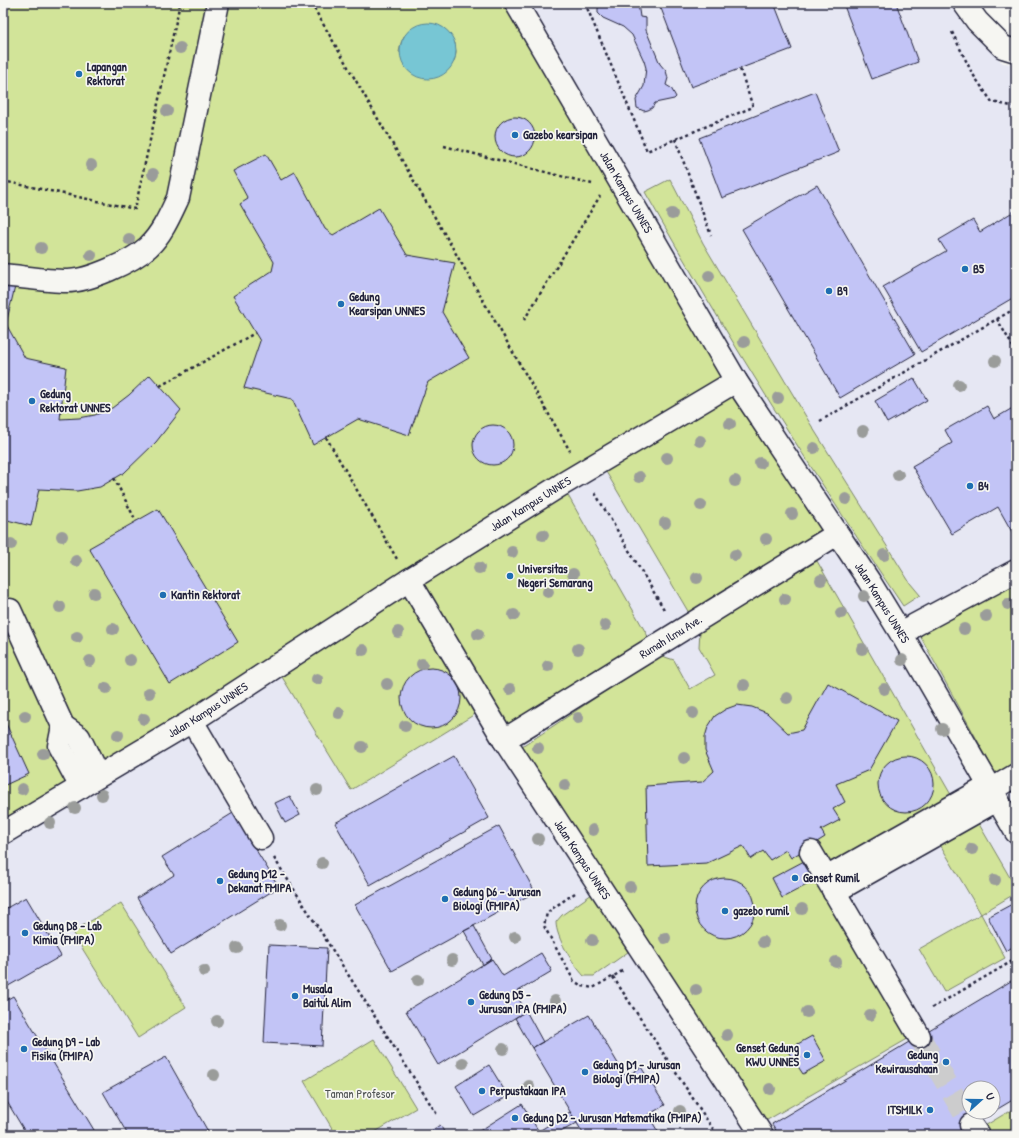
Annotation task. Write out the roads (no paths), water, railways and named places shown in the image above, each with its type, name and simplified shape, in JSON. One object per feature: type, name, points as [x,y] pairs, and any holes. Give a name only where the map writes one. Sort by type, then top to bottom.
[{"type":"street","points":[[3,275],[67,281],[85,278],[105,271],[130,259],[148,247],[165,225],[178,198],[218,3]]},
{"type":"street","name":"Jalan Kampus UNNES","points":[[516,3],[736,381],[902,634],[1016,832]]},
{"type":"street","points":[[964,3],[977,21],[1003,47],[1016,51]]},
{"type":"street","name":"Jalan Kampus UNNES","points":[[3,833],[192,721],[409,580],[736,381]]},
{"type":"street","name":"Rumah Ilmu Ave.","points":[[504,740],[837,534]]},
{"type":"street","points":[[902,634],[915,625],[1016,570]]},
{"type":"street","name":"Jalan Kampus UNNES","points":[[409,580],[504,740],[762,1135]]},
{"type":"street","points":[[10,610],[63,726],[79,737],[90,782]]},
{"type":"street","points":[[192,721],[261,838]]},
{"type":"street","points":[[830,885],[992,792],[1016,775]]},
{"type":"street","points":[[811,852],[915,1028]]},
{"type":"water","points":[[423,23],[433,23],[448,31],[454,40],[456,51],[454,62],[448,71],[433,79],[423,79],[412,74],[405,67],[400,56],[400,46],[405,35],[412,28]]},
{"type":"tunnel","points":[[919,1036],[971,1125]]},
{"type":"place","name":"Lapangan Rektorat","points":[[79,74]]},
{"type":"place","name":"Gazebo kearsipan","points":[[515,135]]},
{"type":"place","name":"B5","points":[[965,269]]},
{"type":"place","name":"B9","points":[[829,291]]},
{"type":"place","name":"Gedung Kearsipan UNNES","points":[[341,304]]},
{"type":"place","name":"Gedung Rektorat UNNES","points":[[32,401]]},
{"type":"place","name":"B4","points":[[970,486]]},
{"type":"place","name":"Universitas Negeri Semarang","points":[[510,576]]},
{"type":"place","name":"Kantin Rektorat","points":[[163,595]]},
{"type":"place","name":"Genset Rumil","points":[[795,878]]},
{"type":"place","name":"Gedung D12 - Dekanat FMIPA","points":[[220,881]]},
{"type":"place","name":"Gedung D6 - Jurusan Biologi (FMIPA)","points":[[445,899]]},
{"type":"place","name":"gazebo rumil","points":[[725,911]]},
{"type":"place","name":"Gedung D8 - Lab Kimia (FMIPA)","points":[[25,933]]},
{"type":"place","name":"Musala Baitul Alim","points":[[295,996]]},
{"type":"place","name":"Gedung D5 - Jurusan IPA (FMIPA)","points":[[471,1002]]},
{"type":"place","name":"Gedung D9 - Lab Fisika (FMIPA)","points":[[24,1049]]},
{"type":"place","name":"Genset Gedung KWU UNNES","points":[[807,1055]]},
{"type":"place","name":"Gedung Kewirausahaan","points":[[946,1062]]},
{"type":"place","name":"Gedung D1 - Jurusan Biologi (FMIPA)","points":[[585,1072]]},
{"type":"place","name":"Perpustakaan IPA","points":[[482,1091]]},
{"type":"place","name":"ITSMILK","points":[[930,1110]]},
{"type":"place","name":"Gedung D2 - Jurusan Matematika (FMIPA)","points":[[515,1118]]},
{"type":"park label","name":"Taman Profesor","points":[[360,1094]]}]
